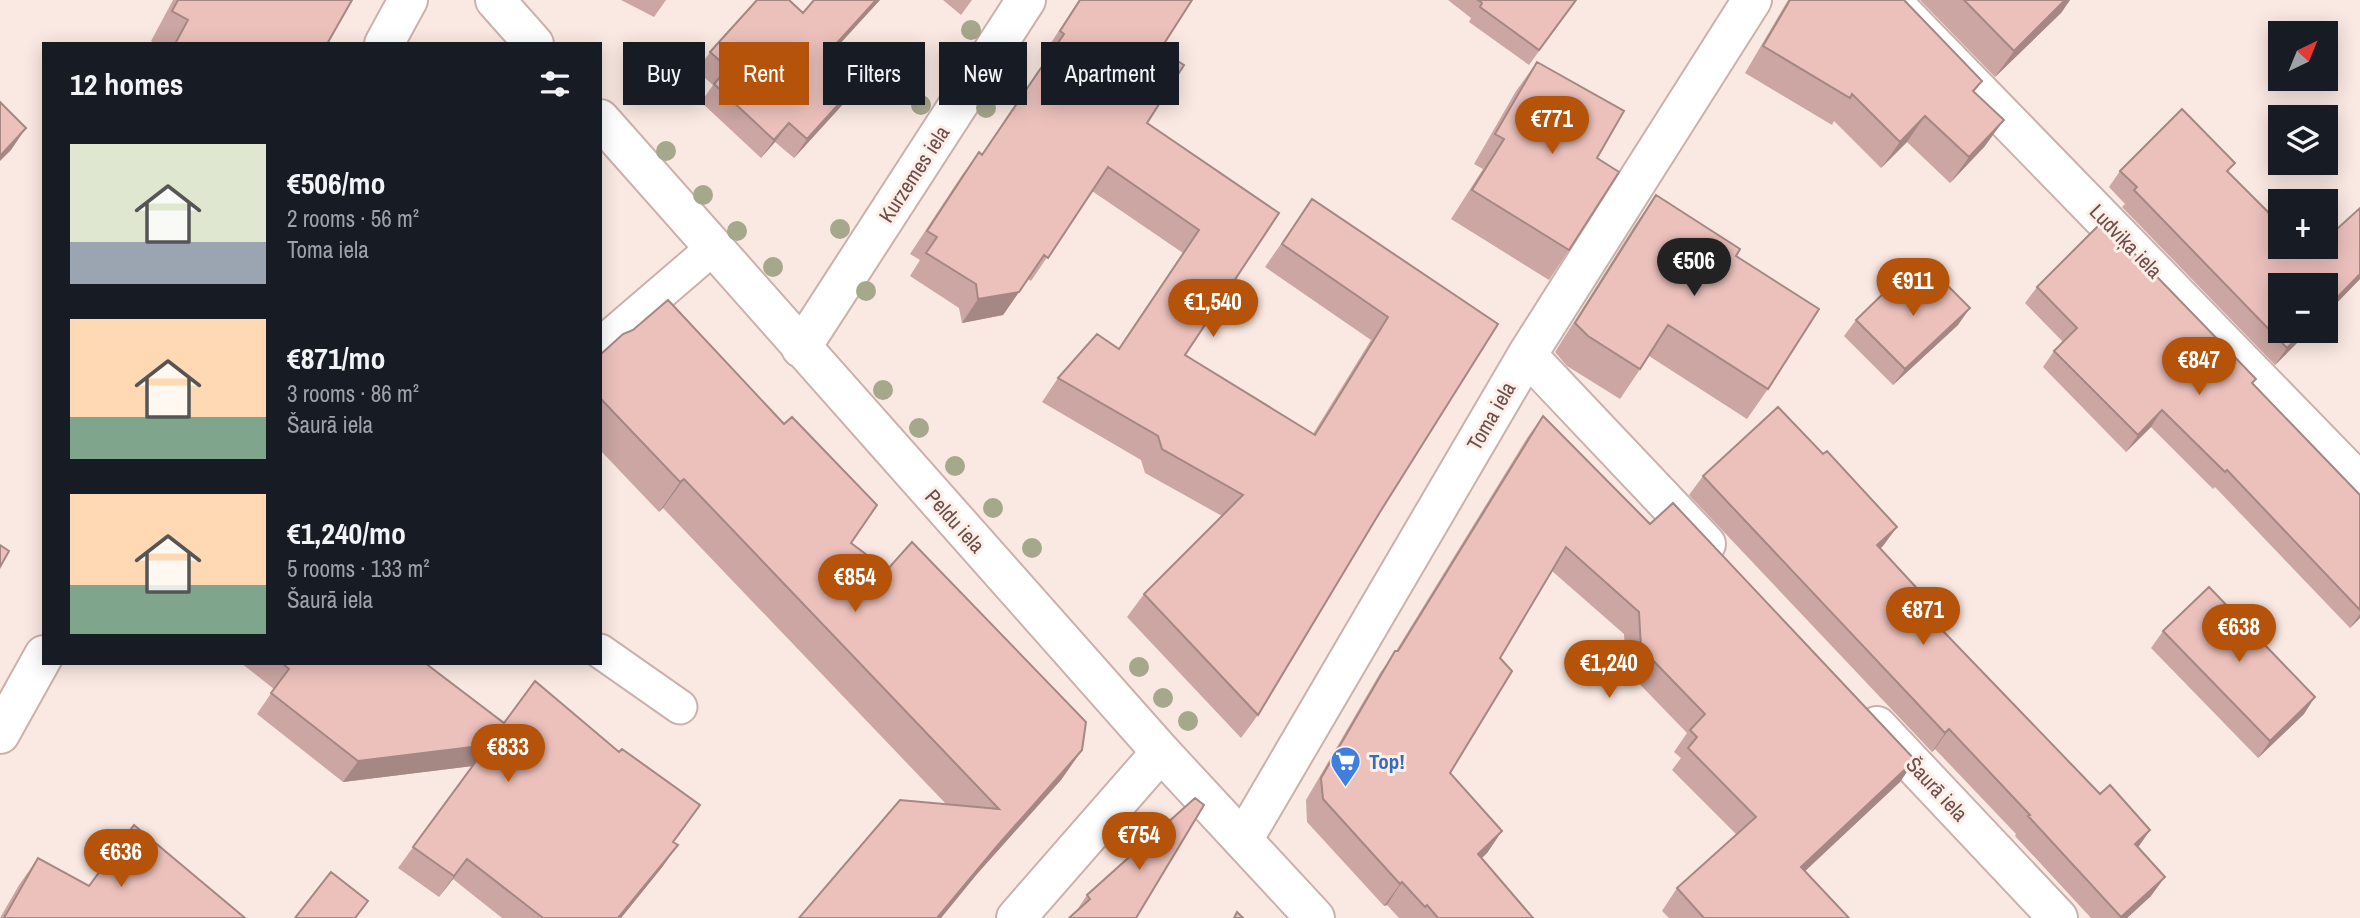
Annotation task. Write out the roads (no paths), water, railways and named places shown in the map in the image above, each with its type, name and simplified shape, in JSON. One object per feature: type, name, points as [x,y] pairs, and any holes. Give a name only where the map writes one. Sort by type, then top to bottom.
[{"type":"street","points":[[385,42],[408,0]]},
{"type":"street","points":[[495,0],[532,42]]},
{"type":"street","name":"Kurzemes iela","points":[[801,348],[1026,0]]},
{"type":"street","name":"Toma iela","points":[[1243,840],[1527,355],[1752,0]]},
{"type":"street","name":"Ludviķa iela","points":[[1890,0],[2360,483]]},
{"type":"street","name":"Peldu iela","points":[[602,121],[1161,752],[1315,918]]},
{"type":"street","points":[[1527,355],[1726,566]]},
{"type":"street","points":[[0,734],[42,659]]},
{"type":"street","name":"Šaurā iela","points":[[1849,697],[2058,918]]},
{"type":"street","points":[[1016,918],[1161,752]]},
{"type":"lane","points":[[602,343],[713,248]]},
{"type":"lane","points":[[602,653],[680,707]]},
{"type":"place","name":"Top!","points":[[1346,788]]}]
